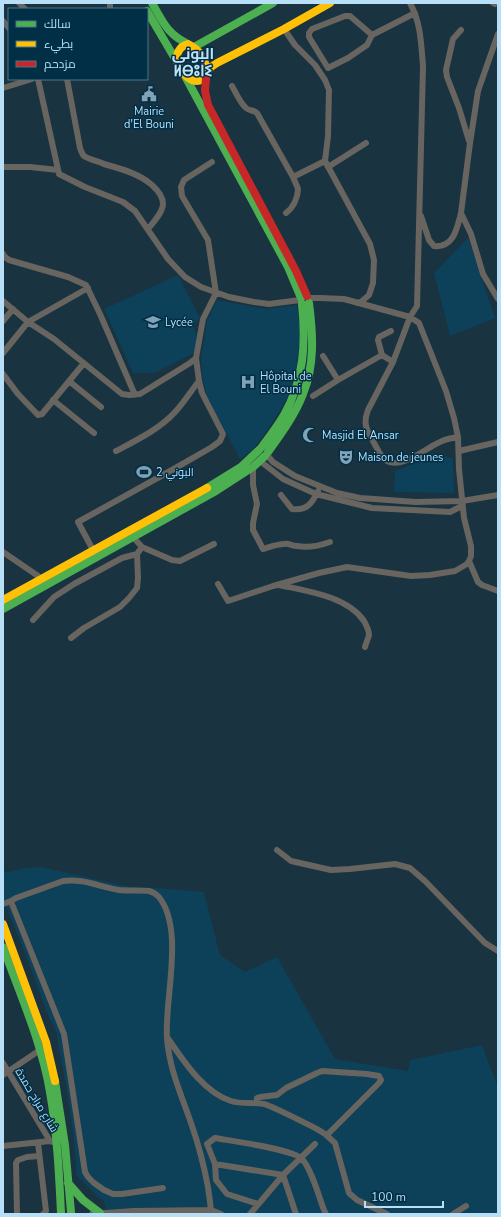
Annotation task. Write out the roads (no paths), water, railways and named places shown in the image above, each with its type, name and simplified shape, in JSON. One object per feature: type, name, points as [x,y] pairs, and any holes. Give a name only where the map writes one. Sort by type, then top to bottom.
[{"type":"main road","points":[[3,609],[216,492],[262,456],[294,394],[302,367],[304,351],[305,300],[296,271],[208,105],[205,91],[207,75],[204,58],[200,51],[179,40],[169,32],[152,3]]},
{"type":"main road","points":[[273,3],[191,46],[182,45],[178,49],[176,55],[181,70],[305,300]]},
{"type":"main road","points":[[185,76],[195,82],[200,82],[207,75],[211,67],[217,63],[284,29],[330,3]]},
{"type":"main road","points":[[148,13],[178,62]]},
{"type":"main road","points":[[3,600],[216,483],[241,466],[262,456]]},
{"type":"main road","points":[[3,924],[46,1042],[57,1089],[73,1213],[64,1211],[60,1214],[50,1091],[40,1050],[3,947]]},
{"type":"main road","points":[[68,1183],[96,1213]]},
{"type":"street","points":[[410,3],[420,27],[423,66],[417,306],[410,317],[393,362],[366,417],[365,423],[367,430],[382,457],[395,464],[402,462],[442,441],[458,437]]},
{"type":"street","points":[[372,35],[350,16],[345,16],[312,29],[309,33],[309,37],[328,68],[348,58],[367,45],[372,35],[415,13]]},
{"type":"street","points":[[284,29],[295,45],[315,65],[325,80],[329,90],[327,164],[370,244],[374,260],[373,283],[369,295],[361,302],[357,303]]},
{"type":"street","points":[[461,30],[453,39],[446,70],[446,77],[459,108],[470,143]]},
{"type":"street","points":[[419,212],[429,240],[434,246],[440,246],[448,242],[456,234],[461,214],[478,91],[498,34]]},
{"type":"street","points":[[3,88],[29,80]]},
{"type":"street","points":[[38,80],[59,174],[74,182],[123,202],[135,211],[168,259],[185,277],[201,287],[242,300],[269,304],[320,298],[344,299],[410,317],[419,322],[446,391],[454,418],[458,437],[462,503],[471,546],[470,561],[478,582],[498,592]]},
{"type":"street","points":[[67,80],[80,148],[83,155],[89,159],[126,170],[136,175],[148,182],[159,191],[162,196],[164,202],[160,213],[148,229]]},
{"type":"street","points":[[232,86],[245,108],[254,111],[257,114],[293,176],[298,188],[297,194],[291,209],[286,213]]},
{"type":"street","points":[[293,176],[327,164],[366,143]]},
{"type":"street","points":[[93,550],[78,522],[212,447],[224,434],[202,393],[196,358],[203,319],[216,293],[208,240],[182,196],[181,187],[184,180],[212,162]]},
{"type":"street","points":[[3,167],[30,167],[58,170]]},
{"type":"street","points":[[461,214],[471,234],[483,274],[498,299]]},
{"type":"street","points":[[3,254],[9,260],[86,285],[135,395]]},
{"type":"street","points":[[3,353],[28,322],[88,288]]},
{"type":"street","points":[[369,295],[373,307]]},
{"type":"street","points":[[3,301],[28,322],[54,339],[122,394],[140,394],[196,358]]},
{"type":"street","points":[[3,321],[13,309]]},
{"type":"street","points":[[391,331],[380,337],[378,340],[382,355],[393,362]]},
{"type":"street","points":[[313,396],[382,355]]},
{"type":"street","points":[[323,356],[338,380]]},
{"type":"street","points":[[3,374],[18,394],[38,415],[42,414],[84,363]]},
{"type":"street","points":[[69,381],[101,407]]},
{"type":"street","points":[[116,451],[159,427],[176,411],[199,381]]},
{"type":"street","points":[[53,400],[94,433]]},
{"type":"street","points":[[459,451],[498,442]]},
{"type":"street","points":[[262,456],[295,476],[337,493],[360,498],[416,502],[462,503],[498,495]]},
{"type":"street","points":[[262,456],[283,479],[316,494],[372,508],[450,512],[464,518]]},
{"type":"street","points":[[262,456],[253,485],[257,504],[253,530],[263,549],[283,544],[310,547],[320,546],[330,542]]},
{"type":"street","points":[[281,495],[292,509],[300,510],[309,505],[320,486]]},
{"type":"street","points":[[450,512],[462,503]]},
{"type":"street","points":[[133,537],[142,547],[172,560],[180,561],[214,544]]},
{"type":"street","points":[[72,638],[84,628],[120,607],[129,598],[136,588],[138,578],[137,554],[142,547]]},
{"type":"street","points":[[3,552],[41,578]]},
{"type":"street","points":[[33,620],[54,597],[69,587],[122,558],[137,554]]},
{"type":"street","points":[[218,584],[228,601],[279,584],[347,567],[411,576],[455,571],[470,561]]},
{"type":"street","points":[[279,584],[324,595],[349,606],[360,615],[366,625],[369,634],[365,647]]},
{"type":"street","points":[[276,850],[291,861],[331,870],[395,864],[410,868],[485,943],[498,951]]},
{"type":"street","points":[[3,904],[62,881],[71,880],[78,880],[118,890],[148,891],[155,893],[159,897],[166,909],[170,922],[172,940],[171,978],[166,1026],[173,1074],[193,1127],[205,1168],[211,1212]]},
{"type":"street","points":[[11,901],[64,1034],[85,1172],[88,1177],[104,1190],[113,1194],[163,1188]]},
{"type":"street","points":[[167,1036],[189,1068],[220,1097],[232,1102],[267,1105],[327,1135],[336,1148],[349,1193],[357,1200],[387,1214]]},
{"type":"street","points":[[6,1073],[40,1050]]},
{"type":"street","name":"شارع مراح حمدة","points":[[3,1063],[6,1073],[54,1142]]},
{"type":"street","points":[[257,1103],[257,1098],[277,1095],[286,1088],[322,1071],[379,1076],[381,1080],[380,1083],[327,1135]]},
{"type":"street","points":[[258,1204],[227,1194],[216,1180],[215,1164],[207,1144],[215,1138],[290,1152],[302,1158],[307,1166],[326,1214]]},
{"type":"street","points":[[3,1146],[54,1142]]},
{"type":"street","name":"شارع مراح حمدة","points":[[38,1143],[46,1211],[43,1214]]},
{"type":"street","points":[[250,1214],[283,1175],[315,1144]]},
{"type":"street","points":[[17,1214],[16,1163],[18,1160],[39,1156]]},
{"type":"street","points":[[215,1164],[283,1175]]},
{"type":"street","points":[[283,1175],[296,1214]]},
{"type":"street","points":[[453,1214],[466,1206]]},
{"type":"street","points":[[96,1213],[134,1211],[211,1212],[221,1214]]},
{"type":"place","name":"Mairie d'El Bouni","points":[[149,94]]},
{"type":"place","name":"Lycée","points":[[153,322]]},
{"type":"place","name":"Hôpital de El Bouni","points":[[248,382]]},
{"type":"place","name":"Masjid El Ansar","points":[[310,435]]},
{"type":"place","name":"Maison de jeunes","points":[[346,457]]},
{"type":"place","name":"البوني 2","points":[[144,472]]},
{"type":"district","name":"البوني ⵍⴱⵓⵏⵉ","points":[[193,62]]}]
